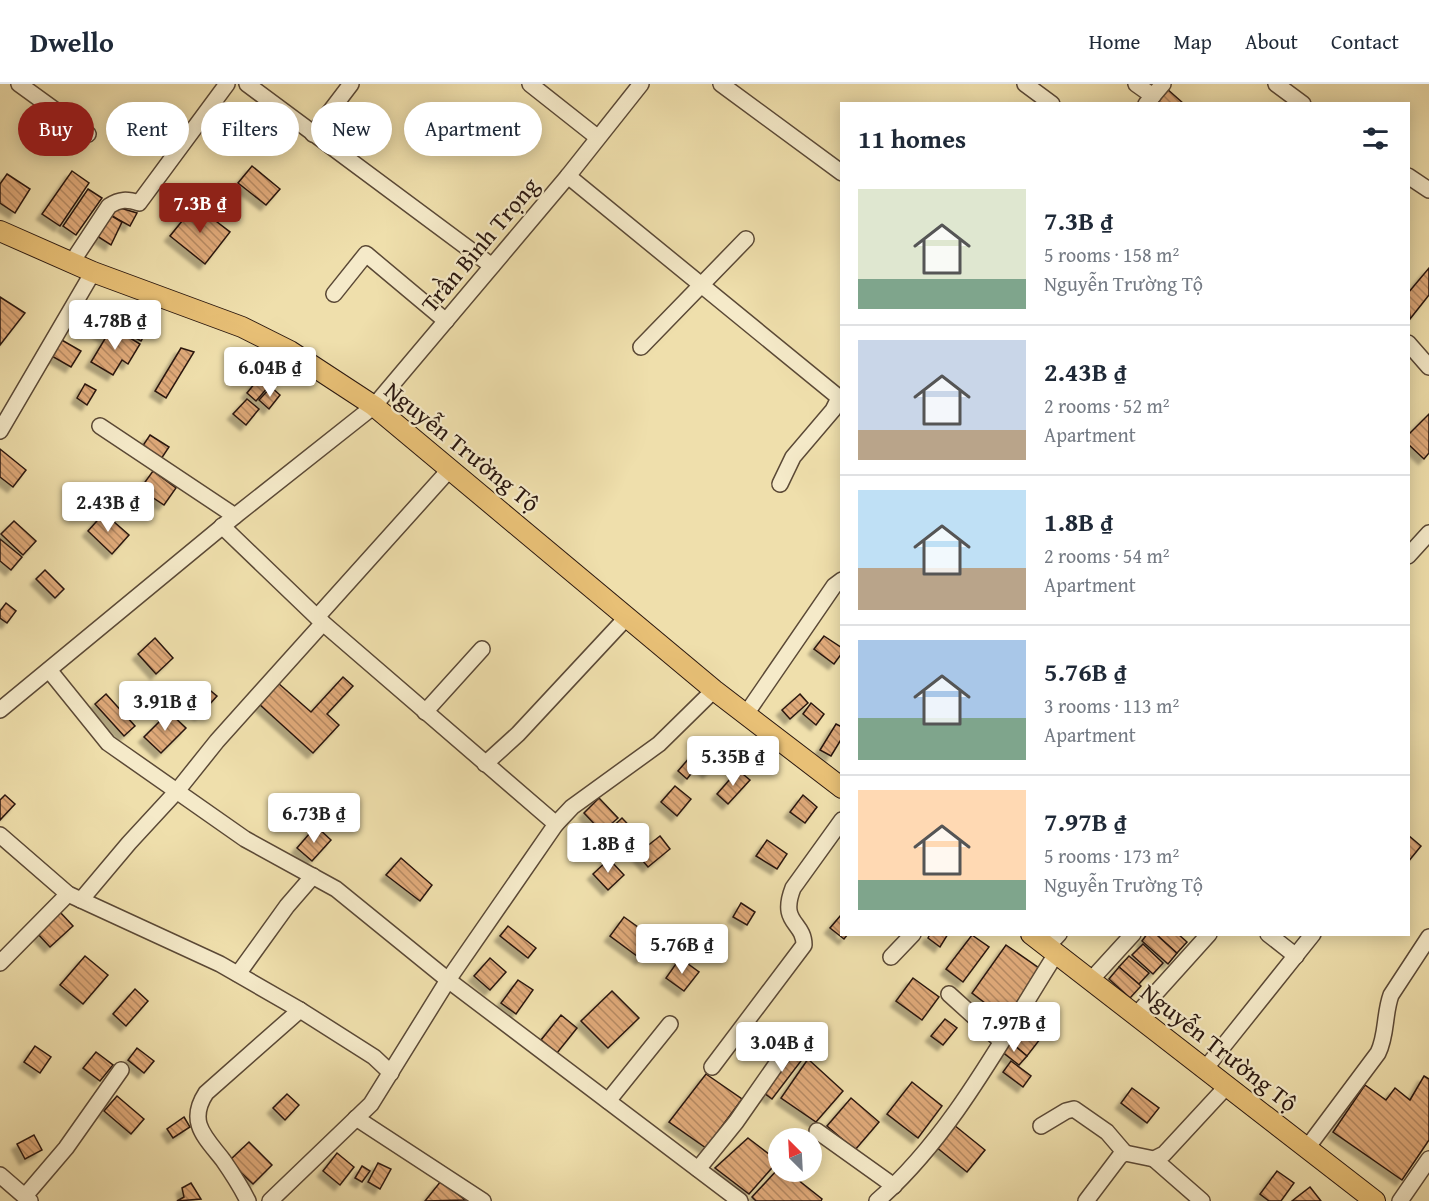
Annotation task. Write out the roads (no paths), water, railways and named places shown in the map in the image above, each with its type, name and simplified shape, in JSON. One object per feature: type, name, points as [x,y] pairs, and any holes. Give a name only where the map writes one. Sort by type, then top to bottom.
[{"type":"main road","name":"Nguyễn Trường Tộ","points":[[0,231],[93,272],[242,327],[290,351],[374,406],[714,690],[840,786]]},
{"type":"main road","name":"Nguyễn Trường Tộ","points":[[1035,936],[1054,945],[1090,981],[1375,1201]]},
{"type":"street","points":[[19,84],[44,102]]},
{"type":"street","points":[[72,262],[109,206],[118,200],[128,199],[139,203],[227,84]]},
{"type":"street","points":[[247,84],[311,132]]},
{"type":"street","points":[[337,102],[351,84]]},
{"type":"street","points":[[530,84],[597,137]]},
{"type":"street","name":"Trần Bình Trọng","points":[[0,710],[222,526],[374,406],[568,176],[641,84]]},
{"type":"street","points":[[721,84],[840,172]]},
{"type":"street","points":[[1025,84],[1049,102]]},
{"type":"street","points":[[1136,84],[1154,94]]},
{"type":"street","points":[[1276,84],[1300,102]]},
{"type":"street","points":[[343,156],[492,266]]},
{"type":"street","points":[[568,176],[840,399],[793,457],[780,484]]},
{"type":"street","points":[[1410,177],[1429,190]]},
{"type":"street","points":[[641,347],[746,239]]},
{"type":"street","points":[[334,294],[366,254],[446,321]]},
{"type":"street","points":[[0,431],[93,272]]},
{"type":"street","points":[[1410,346],[1429,367]]},
{"type":"street","points":[[100,426],[235,516]]},
{"type":"street","points":[[0,963],[74,897],[129,843],[177,791],[217,741],[450,469]]},
{"type":"street","points":[[222,526],[320,620],[556,824]]},
{"type":"street","points":[[1418,553],[1429,533]]},
{"type":"street","points":[[746,714],[834,586],[840,582]]},
{"type":"street","points":[[485,764],[518,734],[627,617]]},
{"type":"street","points":[[425,712],[482,649]]},
{"type":"street","points":[[49,670],[108,743],[245,839],[336,889],[448,980],[740,1201]]},
{"type":"street","points":[[270,1201],[371,1104],[448,980],[556,824],[572,807],[658,744],[714,690]]},
{"type":"street","points":[[712,1067],[804,945],[802,934],[790,919],[789,897],[840,823]]},
{"type":"street","points":[[0,835],[74,897],[238,974],[375,1057],[391,1072]]},
{"type":"street","points":[[238,974],[287,906],[313,876]]},
{"type":"street","points":[[891,957],[911,936]]},
{"type":"street","points":[[1090,981],[1130,936]]},
{"type":"street","points":[[1136,1015],[1207,936]]},
{"type":"street","points":[[1271,936],[1296,956]]},
{"type":"street","points":[[1205,1070],[1311,936]]},
{"type":"street","points":[[1307,1148],[1378,1053],[1383,1044],[1387,1005],[1391,995],[1429,937]]},
{"type":"street","points":[[877,1201],[894,1186],[954,1114],[1001,1041],[1054,945]]},
{"type":"street","points":[[949,994],[1001,1041]]},
{"type":"street","points":[[248,1201],[229,1169],[203,1134],[199,1126],[198,1108],[206,1092],[300,1010]]},
{"type":"street","points":[[608,1101],[670,1024]]},
{"type":"street","points":[[698,1169],[736,1122],[787,1049]]},
{"type":"street","points":[[0,1175],[28,1198],[121,1070]]},
{"type":"street","points":[[1154,1159],[1168,1150],[1227,1086]]},
{"type":"street","points":[[1041,1126],[1066,1111],[1074,1109],[1107,1132],[1125,1153],[1154,1159],[1202,1201]]},
{"type":"street","points":[[356,1118],[483,1201]]},
{"type":"street","points":[[822,1135],[894,1186]]},
{"type":"street","points":[[1086,1201],[1120,1156],[1125,1153]]},
{"type":"street","points":[[1400,1201],[1429,1159]]}]
